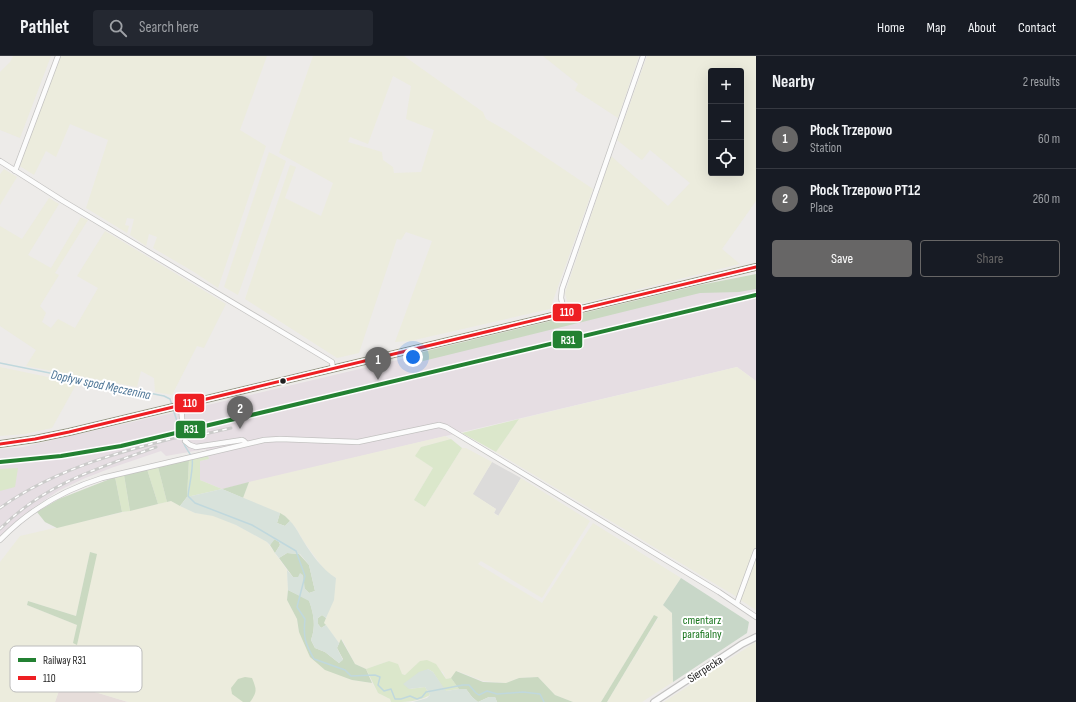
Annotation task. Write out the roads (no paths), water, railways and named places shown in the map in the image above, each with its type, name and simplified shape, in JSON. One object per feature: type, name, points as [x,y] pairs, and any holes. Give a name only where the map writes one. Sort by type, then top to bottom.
[{"type":"main road","points":[[0,444],[48,437],[756,268]]},
{"type":"street","points":[[15,171],[58,56]]},
{"type":"street","points":[[564,314],[561,298],[562,289],[643,56]]},
{"type":"street","points":[[0,161],[63,201],[332,362],[333,369]]},
{"type":"street","points":[[180,406],[183,430]]},
{"type":"street","points":[[0,540],[18,522],[38,507],[79,486],[102,478],[246,443],[275,439],[358,442],[434,426],[442,426],[737,603],[756,617]]},
{"type":"street","points":[[186,441],[190,445],[196,447],[242,440],[246,443]]},
{"type":"street","points":[[737,603],[756,550]]},
{"type":"street","name":"Sierpecka","points":[[654,702],[742,644],[756,637]]},
{"type":"waterway","name":"Dopływ spod Męczenina","points":[[0,363],[164,396],[170,399],[172,405]]},
{"type":"waterway","name":"Dopływ spod Męczenina","points":[[173,409],[180,430]]},
{"type":"waterway","name":"Dopływ spod Męczenina","points":[[183,441],[192,458],[192,471],[188,496],[195,503],[252,525],[296,551],[305,576],[297,607],[305,619],[305,640],[314,659],[345,670],[351,676],[375,675],[380,677],[378,685],[384,691],[391,689],[395,699],[410,696],[417,699],[422,697],[426,692],[469,685],[479,695],[487,691],[497,694],[523,692],[540,694],[544,702]]},
{"type":"tunnel","points":[[183,430],[185,441]]},
{"type":"railway","points":[[196,436],[231,428]]},
{"type":"railway","points":[[0,508],[23,493],[47,481],[97,460],[150,444],[202,431]]},
{"type":"railway","points":[[0,529],[17,513],[35,500],[73,479],[93,470],[156,447]]},
{"type":"rail line","name":"R31","points":[[0,462],[61,456],[121,446],[756,295]]},
{"type":"place","name":"Płock Trzepowo","points":[[378,380]]},
{"type":"place","name":"Płock Trzepowo PT12","points":[[240,429]]},
{"type":"park label","name":"cmentarz parafialny","points":[[702,627]]}]
